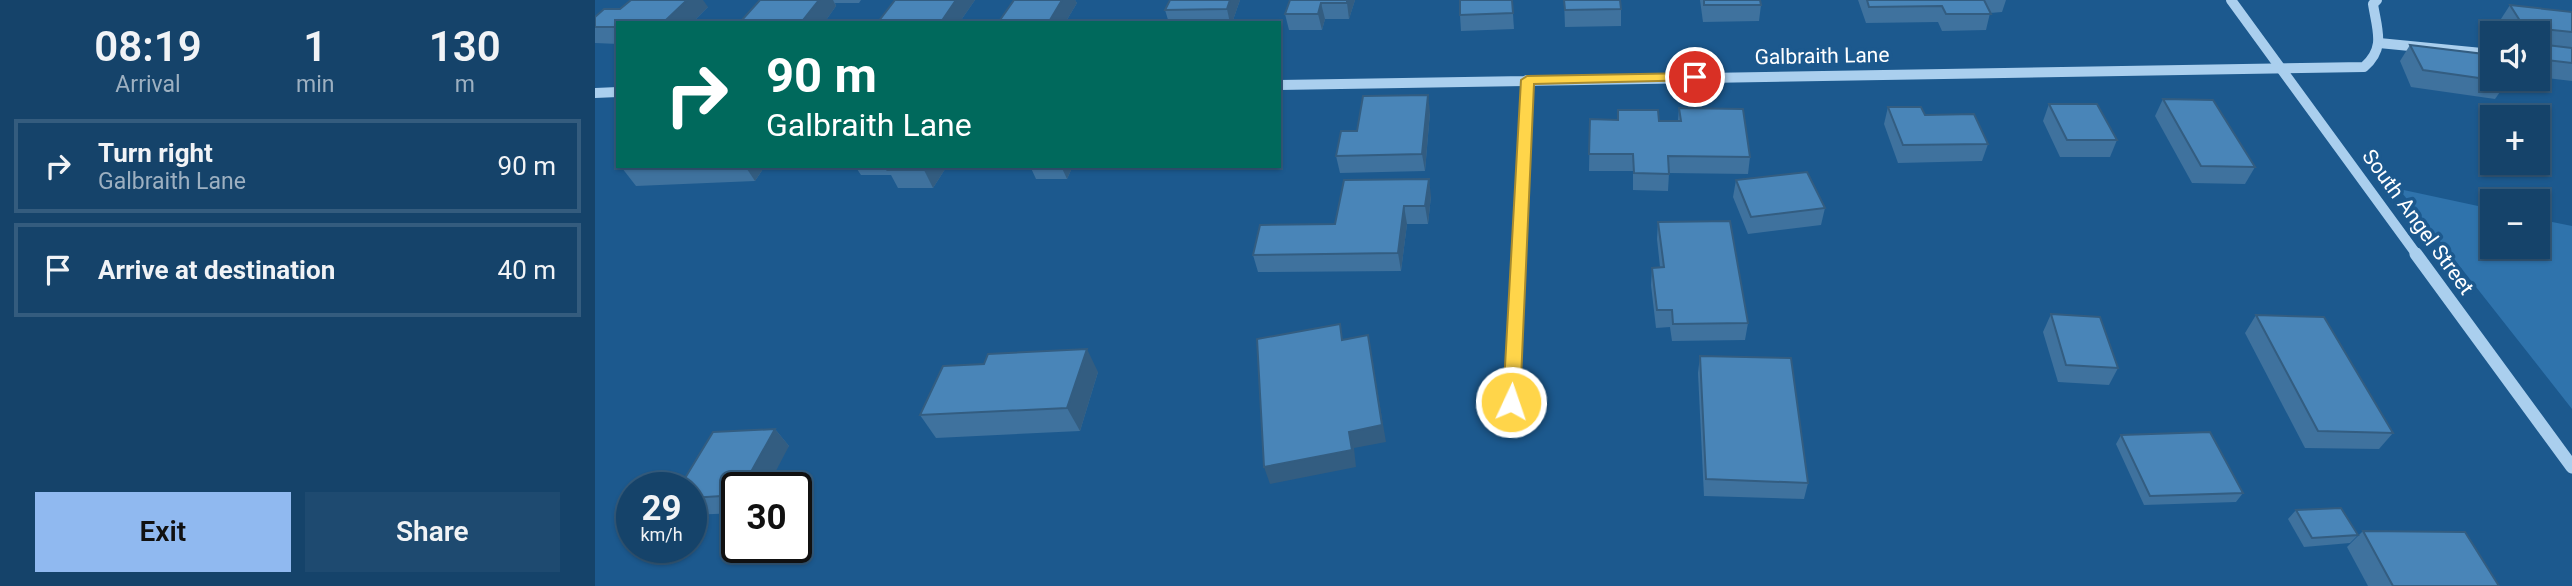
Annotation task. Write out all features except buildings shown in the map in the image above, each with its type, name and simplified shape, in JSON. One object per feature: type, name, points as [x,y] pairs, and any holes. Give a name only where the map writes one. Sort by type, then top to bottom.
[{"type":"street","name":"South Angel Street","points":[[2231,0],[2572,467]]},
{"type":"street","points":[[2377,0],[2373,4],[2379,43],[2480,53]]},
{"type":"street","name":"Galbraith Lane","points":[[1281,85],[2281,66],[2310,69],[2364,66],[2376,57],[2379,43]]},
{"type":"street","points":[[1511,402],[1527,80]]},
{"type":"street","points":[[595,93],[616,92]]},
{"type":"shaded area","points":[[2399,189],[2480,206],[2480,259],[2550,259],[2550,221],[2572,226],[2572,409]]},
{"type":"route","points":[[1511,402],[1527,80],[1695,77]]}]
